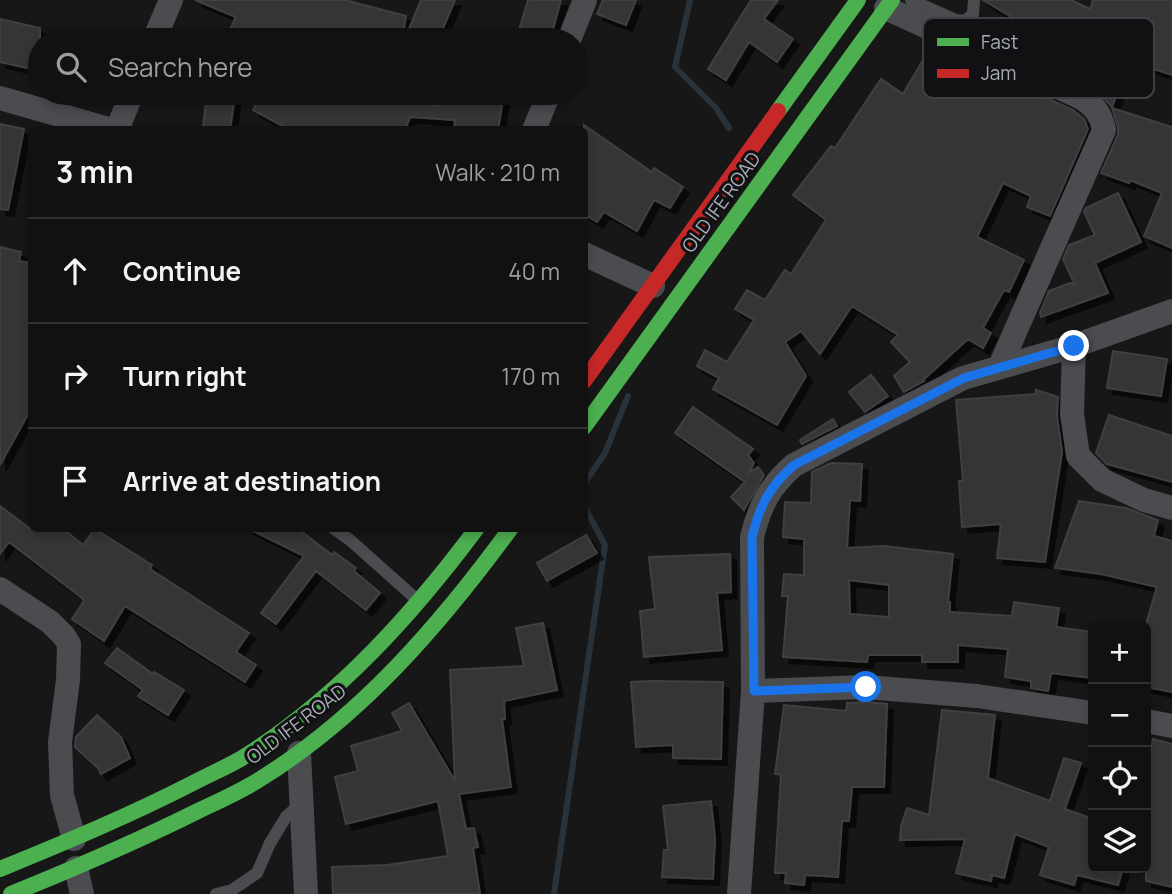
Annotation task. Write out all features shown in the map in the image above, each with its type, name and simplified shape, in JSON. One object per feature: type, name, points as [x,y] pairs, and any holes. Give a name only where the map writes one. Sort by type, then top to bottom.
[{"type":"main road","name":"OLD IFE ROAD","points":[[588,375],[858,0]]},
{"type":"main road","name":"OLD IFE ROAD","points":[[588,422],[889,4]]},
{"type":"main road","name":"OLD IFE ROAD","points":[[0,869],[165,798],[254,750],[282,731],[347,676],[421,603],[474,532]]},
{"type":"main road","name":"OLD IFE ROAD","points":[[11,894],[178,822],[260,779],[299,753],[366,697],[405,659],[472,583],[508,532]]},
{"type":"street","points":[[159,28],[171,0]]},
{"type":"street","points":[[574,28],[585,0]]},
{"type":"street","points":[[889,4],[923,21]]},
{"type":"street","points":[[0,98],[101,126]]},
{"type":"street","points":[[1000,366],[1104,130],[1102,119],[1093,105],[1082,98]]},
{"type":"street","points":[[117,126],[126,105]]},
{"type":"street","points":[[536,126],[544,105]]},
{"type":"street","points":[[588,256],[653,286]]},
{"type":"street","points":[[739,894],[754,691],[752,537],[758,514],[776,481],[794,465],[964,378],[1074,346],[1172,311]]},
{"type":"street","points":[[1074,346],[1072,414],[1078,456],[1102,480],[1144,500],[1172,508]]},
{"type":"street","points":[[0,589],[50,622],[69,644],[68,680],[60,742],[62,795],[74,839]]},
{"type":"street","points":[[754,691],[866,687],[978,696],[1088,712]]},
{"type":"street","points":[[1151,722],[1172,726]]},
{"type":"street","points":[[299,753],[306,894]]},
{"type":"street","points":[[76,868],[82,894]]},
{"type":"lane","points":[[911,0],[938,6],[953,18]]},
{"type":"lane","points":[[969,18],[974,14],[974,0]]},
{"type":"lane","points":[[339,532],[421,603]]},
{"type":"lane","points":[[216,894],[232,890],[257,873],[270,843],[286,817],[301,803]]},
{"type":"building","points":[[195,0],[345,0],[406,16],[404,28],[231,28],[236,17]]},
{"type":"building","points":[[421,0],[455,0],[443,28],[409,28]]},
{"type":"building","points":[[528,0],[561,0],[553,28],[520,28]]},
{"type":"building","points":[[603,0],[636,0],[626,25],[597,14]]},
{"type":"building","points":[[751,0],[778,0],[764,19],[793,39],[777,62],[749,42],[726,80],[708,69]]},
{"type":"building","points":[[983,0],[1071,0],[1090,9],[1093,0],[1172,0],[1172,75],[1154,69],[1154,18],[1013,18]]},
{"type":"building","points":[[0,19],[40,28],[28,28],[28,68],[0,62]]},
{"type":"building","points":[[923,60],[923,98],[1047,98],[1073,110],[1084,119],[1088,129],[1050,216],[1027,207],[1031,196],[1003,183],[977,237],[1024,260],[1009,292],[1004,290],[983,328],[991,333],[983,348],[968,339],[924,381],[904,392],[894,376],[910,362],[891,342],[898,335],[852,306],[820,354],[801,331],[785,342],[806,376],[777,425],[713,389],[719,378],[697,366],[705,350],[727,362],[754,320],[735,309],[747,290],[765,300],[785,270],[791,274],[826,220],[793,195],[831,146],[835,148],[881,79],[903,94]]},
{"type":"building","points":[[1103,98],[1116,98],[1112,107]]},
{"type":"building","points":[[206,105],[234,105],[231,126],[203,126]]},
{"type":"building","points":[[256,105],[502,105],[499,126],[454,126],[455,120],[410,117],[407,126],[283,126],[253,110]]},
{"type":"building","points":[[1112,108],[1172,127],[1172,248],[1144,236],[1162,193],[1130,180],[1129,183],[1101,173],[1118,135]]},
{"type":"building","points":[[0,124],[24,129],[8,210],[0,209]]},
{"type":"building","points":[[588,128],[652,172],[654,168],[683,187],[670,208],[654,200],[637,231],[604,212],[597,222],[588,216]]},
{"type":"building","points":[[1118,193],[1141,242],[1095,263],[1108,293],[1041,317],[1040,313],[1049,291],[1070,283],[1075,285],[1063,259],[1069,245],[1095,235],[1084,212],[1086,208]]},
{"type":"building","points":[[0,247],[21,252],[19,261],[28,262],[28,414],[0,465]]},
{"type":"building","points":[[1113,351],[1167,359],[1161,396],[1107,388]]},
{"type":"building","points":[[871,375],[888,396],[865,412],[849,392]]},
{"type":"building","points":[[1036,390],[1058,397],[1057,416],[1062,452],[1045,562],[997,558],[1001,524],[962,527],[959,481],[963,481],[956,400],[1036,394]]},
{"type":"building","points":[[693,407],[753,449],[748,455],[754,463],[749,473],[758,467],[764,475],[744,510],[731,497],[745,482],[675,433]]},
{"type":"building","points":[[1109,415],[1172,436],[1172,482],[1107,464],[1096,453]]},
{"type":"building","points":[[833,419],[837,426],[802,444],[800,440]]},
{"type":"building","points":[[831,463],[862,464],[860,501],[850,500],[847,548],[883,546],[953,554],[948,602],[950,612],[1012,616],[1014,602],[1059,608],[1056,627],[1088,631],[1088,677],[1051,673],[1048,691],[1031,688],[1031,681],[1005,677],[1008,649],[958,645],[958,662],[922,662],[922,655],[868,655],[867,662],[783,657],[788,596],[782,596],[784,574],[804,575],[804,539],[783,537],[785,502],[811,503],[812,472]],"holes":[[[849,580],[889,585],[889,617],[850,614]]]},
{"type":"building","points":[[1079,501],[1126,508],[1158,520],[1154,536],[1172,541],[1172,692],[1151,688],[1151,621],[1147,621],[1157,587],[1101,574],[1055,568]]},
{"type":"building","points":[[0,506],[28,527],[28,532],[67,532],[83,545],[93,532],[100,532],[152,565],[150,569],[249,633],[236,652],[256,665],[245,682],[125,606],[104,641],[72,619],[84,601],[82,598],[9,542],[0,554]]},
{"type":"building","points":[[255,532],[302,532],[332,555],[334,552],[356,568],[354,571],[380,593],[366,610],[316,571],[276,624],[261,613],[304,556]]},
{"type":"building","points":[[586,535],[597,553],[547,581],[537,563]]},
{"type":"building","points":[[730,554],[731,592],[717,593],[722,650],[644,657],[640,611],[655,609],[649,557]]},
{"type":"building","points":[[543,623],[557,690],[504,701],[505,719],[502,719],[511,787],[459,794],[466,829],[474,828],[478,847],[473,848],[480,894],[333,894],[332,867],[387,865],[448,856],[438,801],[346,824],[335,777],[358,771],[351,746],[402,731],[392,713],[409,703],[455,781],[450,670],[524,666],[516,628]]},
{"type":"building","points":[[117,648],[153,674],[154,672],[184,690],[168,715],[138,696],[143,690],[105,663]]},
{"type":"building","points":[[631,682],[723,682],[721,759],[673,758],[673,745],[636,747]]},
{"type":"building","points":[[847,703],[887,704],[884,787],[852,787],[849,821],[842,821],[838,877],[805,875],[804,885],[785,883],[786,873],[775,873],[781,775],[775,774],[784,705],[846,711]]},
{"type":"building","points":[[942,710],[995,715],[988,778],[1050,801],[1064,758],[1081,763],[1065,809],[1088,817],[1088,873],[1122,873],[1118,885],[1077,875],[1074,885],[1040,875],[1049,847],[1015,834],[1004,878],[992,875],[991,881],[956,873],[965,839],[900,840],[907,808],[929,815]]},
{"type":"building","points":[[97,715],[121,737],[130,758],[101,774],[75,747],[76,737]]},
{"type":"building","points":[[1153,739],[1172,744],[1172,887],[1146,881],[1146,873],[1151,873]]},
{"type":"building","points":[[711,801],[715,839],[713,879],[662,877],[664,850],[668,850],[663,806]]},
{"type":"waterway","points":[[690,0],[675,67],[716,108],[729,128]]},
{"type":"waterway","points":[[588,478],[605,453],[628,396]]},
{"type":"waterway","points":[[554,894],[605,545],[588,513]]},
{"type":"traffic: fast","points":[[778,111],[858,0]]},
{"type":"traffic: fast","points":[[588,421],[892,0]]},
{"type":"traffic: fast","points":[[0,869],[171,794],[241,759],[281,732],[313,707],[372,652],[427,592],[474,532]]},
{"type":"traffic: fast","points":[[11,894],[130,843],[229,796],[295,756],[330,729],[396,667],[456,600],[508,532]]},
{"type":"traffic: jam","points":[[588,375],[778,111]]},
{"type":"route","points":[[866,687],[754,691],[752,537],[758,514],[776,481],[794,465],[964,378],[1074,346]]}]
